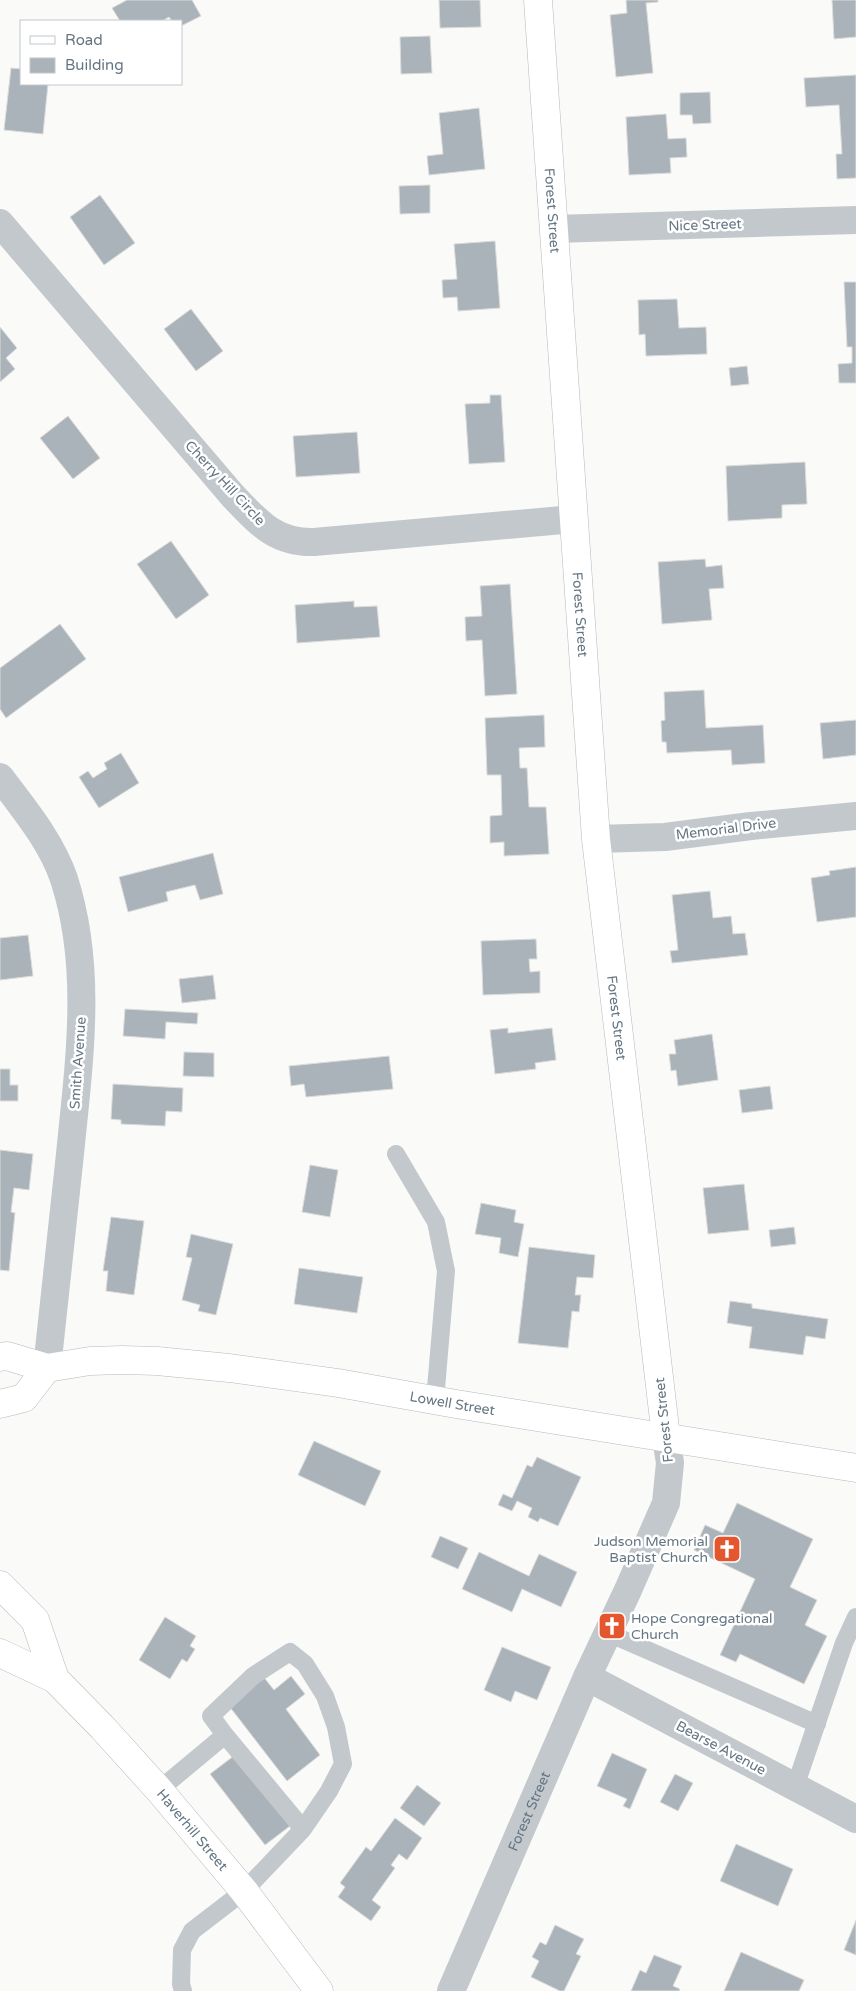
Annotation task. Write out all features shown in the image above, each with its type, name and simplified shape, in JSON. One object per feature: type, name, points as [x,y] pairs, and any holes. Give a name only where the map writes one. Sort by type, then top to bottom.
[{"type":"main road","name":"Forest Street","points":[[538,0],[596,839],[666,1437]]},
{"type":"main road","name":"Lowell Street","points":[[0,1357],[7,1356],[47,1368],[90,1362],[156,1361],[229,1368],[298,1377],[856,1468]]},
{"type":"main road","points":[[0,1404],[24,1398],[47,1368]]},
{"type":"main road","name":"Haverhill Street","points":[[0,1585],[35,1620],[55,1679]]},
{"type":"main road","name":"Haverhill Street","points":[[0,1653],[55,1679],[102,1727],[159,1790],[244,1890],[319,1991]]},
{"type":"street","name":"Nice Street","points":[[554,229],[856,220]]},
{"type":"street","name":"Cherry Hill Circle","points":[[0,224],[234,496],[258,522],[278,536],[288,540],[314,542],[574,519]]},
{"type":"street","name":"Smith Avenue","points":[[0,777],[37,826],[52,852],[64,879],[78,938],[82,1000],[79,1064],[47,1368]]},
{"type":"street","name":"Memorial Drive","points":[[596,839],[665,836],[856,816]]},
{"type":"street","name":"Forest Street","points":[[450,1991],[587,1677],[666,1503],[670,1463],[666,1437]]},
{"type":"street","name":"Bearse Avenue","points":[[587,1677],[856,1820]]},
{"type":"lane","points":[[396,1154],[436,1222],[446,1271],[435,1400]]},
{"type":"lane","points":[[795,1787],[844,1644],[856,1617]]},
{"type":"lane","points":[[608,1633],[817,1724]]},
{"type":"lane","points":[[183,1991],[181,1984],[182,1950],[192,1931],[244,1890],[303,1829],[329,1791],[343,1764],[336,1727],[324,1696],[305,1664],[290,1652],[254,1676],[211,1716],[303,1829]]},
{"type":"lane","points":[[159,1790],[225,1735]]},
{"type":"building","points":[[127,0],[192,0],[201,16],[182,26],[182,20],[171,20],[169,17],[164,20],[119,20],[112,8]]},
{"type":"building","points":[[439,0],[480,0],[481,27],[440,28]]},
{"type":"building","points":[[626,0],[658,0],[658,2],[646,3],[653,73],[616,77],[610,15],[627,13]]},
{"type":"building","points":[[832,0],[856,0],[856,37],[834,39]]},
{"type":"building","points":[[430,36],[432,73],[401,74],[400,37]]},
{"type":"building","points":[[11,68],[20,69],[20,85],[48,85],[43,134],[4,130]]},
{"type":"building","points":[[856,75],[856,178],[837,179],[836,154],[842,154],[839,105],[806,107],[804,78]]},
{"type":"building","points":[[710,92],[711,123],[693,124],[692,115],[680,115],[680,93]]},
{"type":"building","points":[[479,108],[485,169],[429,175],[427,156],[443,154],[439,113]]},
{"type":"building","points":[[666,114],[668,139],[686,138],[687,157],[670,158],[671,173],[629,175],[626,117]]},
{"type":"building","points":[[430,185],[430,213],[400,214],[399,186]]},
{"type":"building","points":[[100,195],[135,243],[104,265],[70,217]]},
{"type":"building","points":[[495,241],[500,308],[458,311],[457,297],[443,298],[442,280],[457,279],[454,244]]},
{"type":"building","points":[[844,282],[856,282],[856,383],[839,383],[838,364],[852,363],[852,347],[847,347]]},
{"type":"building","points":[[677,299],[679,328],[706,327],[707,354],[646,356],[645,334],[639,335],[638,300]]},
{"type":"building","points":[[191,309],[223,351],[196,371],[164,329]]},
{"type":"building","points":[[0,327],[17,348],[6,358],[15,369],[0,382]]},
{"type":"building","points":[[747,366],[749,384],[731,386],[729,368]]},
{"type":"building","points":[[490,395],[501,395],[505,462],[469,464],[465,404],[490,403]]},
{"type":"building","points":[[68,416],[100,458],[73,479],[40,438]]},
{"type":"building","points":[[357,432],[360,473],[296,477],[293,436]]},
{"type":"building","points":[[805,462],[807,504],[782,505],[782,518],[728,521],[726,466]]},
{"type":"building","points":[[171,541],[209,595],[176,619],[137,564]]},
{"type":"building","points":[[705,559],[706,567],[722,565],[724,588],[709,589],[712,620],[662,624],[658,562]]},
{"type":"building","points":[[510,584],[517,694],[485,696],[482,640],[466,641],[465,617],[482,616],[480,586]]},
{"type":"building","points":[[354,601],[354,607],[377,606],[380,637],[297,643],[295,605]]},
{"type":"building","points":[[60,624],[86,659],[6,718],[0,709],[0,668]]},
{"type":"building","points":[[704,690],[706,728],[763,725],[765,763],[732,765],[731,750],[667,753],[666,742],[662,742],[661,721],[665,720],[664,692]]},
{"type":"building","points":[[544,715],[545,747],[519,748],[520,768],[527,768],[529,807],[546,807],[549,854],[504,856],[504,842],[490,843],[490,816],[502,815],[501,775],[487,775],[485,718]]},
{"type":"building","points":[[856,720],[856,755],[823,759],[820,723]]},
{"type":"building","points":[[121,753],[139,783],[99,808],[79,777],[88,771],[93,778],[107,769],[104,763]]},
{"type":"building","points":[[213,853],[223,894],[200,900],[195,885],[166,892],[168,901],[128,912],[119,877]]},
{"type":"building","points":[[856,867],[856,917],[817,922],[811,878],[830,875],[829,871]]},
{"type":"building","points":[[710,891],[713,918],[731,916],[733,934],[745,933],[748,955],[672,963],[670,951],[678,950],[672,895]]},
{"type":"building","points":[[28,935],[33,976],[0,980],[0,938]]},
{"type":"building","points":[[536,939],[537,959],[529,959],[530,972],[540,971],[540,993],[483,995],[481,941]]},
{"type":"building","points":[[213,975],[216,999],[182,1003],[179,979]]},
{"type":"building","points":[[125,1009],[198,1013],[197,1024],[166,1022],[165,1039],[123,1036]]},
{"type":"building","points":[[508,1028],[508,1033],[552,1028],[556,1060],[535,1063],[536,1069],[495,1074],[490,1030]]},
{"type":"building","points":[[712,1034],[718,1080],[678,1086],[676,1070],[671,1071],[669,1054],[676,1054],[674,1040]]},
{"type":"building","points":[[184,1052],[214,1053],[214,1077],[183,1076]]},
{"type":"building","points":[[389,1056],[393,1089],[306,1097],[304,1084],[291,1086],[289,1066]]},
{"type":"building","points":[[0,1069],[10,1069],[10,1085],[18,1085],[18,1101],[0,1101]]},
{"type":"building","points":[[113,1084],[183,1088],[182,1112],[166,1111],[165,1126],[121,1124],[121,1120],[111,1119]]},
{"type":"building","points":[[770,1086],[773,1109],[742,1113],[739,1090]]},
{"type":"building","points":[[0,1150],[33,1154],[29,1190],[14,1188],[11,1212],[15,1213],[9,1271],[0,1270]]},
{"type":"building","points":[[310,1165],[338,1170],[330,1217],[302,1212]]},
{"type":"building","points":[[744,1184],[749,1230],[708,1234],[703,1188]]},
{"type":"building","points":[[481,1203],[516,1210],[514,1222],[524,1224],[518,1257],[499,1253],[501,1238],[475,1234]]},
{"type":"building","points":[[111,1217],[144,1221],[134,1295],[106,1291],[108,1271],[103,1271]]},
{"type":"building","points":[[794,1227],[796,1244],[771,1247],[769,1230]]},
{"type":"building","points":[[191,1234],[233,1244],[216,1315],[198,1311],[200,1305],[182,1300],[192,1258],[186,1257]]},
{"type":"building","points":[[529,1247],[595,1255],[593,1278],[577,1277],[575,1295],[581,1295],[579,1312],[572,1311],[568,1348],[518,1343]]},
{"type":"building","points":[[299,1268],[363,1277],[357,1313],[294,1304]]},
{"type":"building","points":[[730,1301],[752,1304],[752,1308],[828,1319],[825,1339],[806,1336],[803,1355],[749,1348],[752,1327],[727,1323]]},
{"type":"building","points":[[314,1441],[381,1471],[365,1506],[298,1475]]},
{"type":"building","points":[[537,1457],[581,1477],[558,1526],[540,1518],[538,1522],[528,1517],[532,1508],[517,1501],[512,1511],[498,1505],[503,1494],[512,1498],[527,1465],[532,1467]]},
{"type":"building","points":[[737,1503],[813,1539],[790,1587],[817,1600],[805,1625],[827,1636],[804,1684],[740,1654],[736,1662],[720,1655],[755,1579],[694,1550],[705,1525],[723,1533]]},
{"type":"building","points":[[440,1536],[468,1548],[458,1569],[431,1557]]},
{"type":"building","points":[[479,1552],[529,1576],[539,1554],[577,1572],[561,1607],[522,1589],[512,1612],[462,1589]]},
{"type":"building","points":[[165,1617],[196,1636],[190,1646],[195,1649],[187,1662],[182,1659],[170,1679],[139,1660]]},
{"type":"building","points":[[502,1647],[551,1667],[537,1700],[515,1691],[511,1702],[484,1690]]},
{"type":"building","points":[[262,1675],[274,1690],[291,1676],[305,1694],[286,1709],[320,1755],[287,1781],[226,1702]]},
{"type":"building","points":[[612,1753],[647,1769],[630,1809],[623,1806],[627,1799],[597,1786]]},
{"type":"building","points":[[235,1755],[290,1826],[265,1845],[210,1774]]},
{"type":"building","points":[[675,1774],[693,1783],[678,1811],[660,1802]]},
{"type":"building","points":[[417,1785],[441,1803],[424,1826],[400,1808]]},
{"type":"building","points":[[395,1818],[422,1838],[407,1860],[399,1854],[391,1865],[395,1868],[372,1900],[381,1907],[371,1921],[338,1897],[345,1887],[340,1883],[366,1847],[371,1851]]},
{"type":"building","points":[[736,1844],[793,1869],[778,1906],[720,1881]]},
{"type":"building","points":[[856,1920],[856,1955],[844,1950]]},
{"type":"building","points":[[555,1925],[584,1939],[576,1954],[581,1956],[564,1991],[560,1991],[531,1977],[539,1961],[532,1957],[540,1942],[546,1945]]},
{"type":"building","points":[[741,1952],[804,1980],[799,1991],[724,1991]]},
{"type":"building","points":[[654,1955],[682,1966],[673,1986],[680,1989],[679,1991],[631,1991],[640,1970],[646,1973]]},
{"type":"place","name":"Judson Memorial Baptist Church","points":[[727,1549]]},
{"type":"place","name":"Hope Congregational Church","points":[[612,1626]]}]
